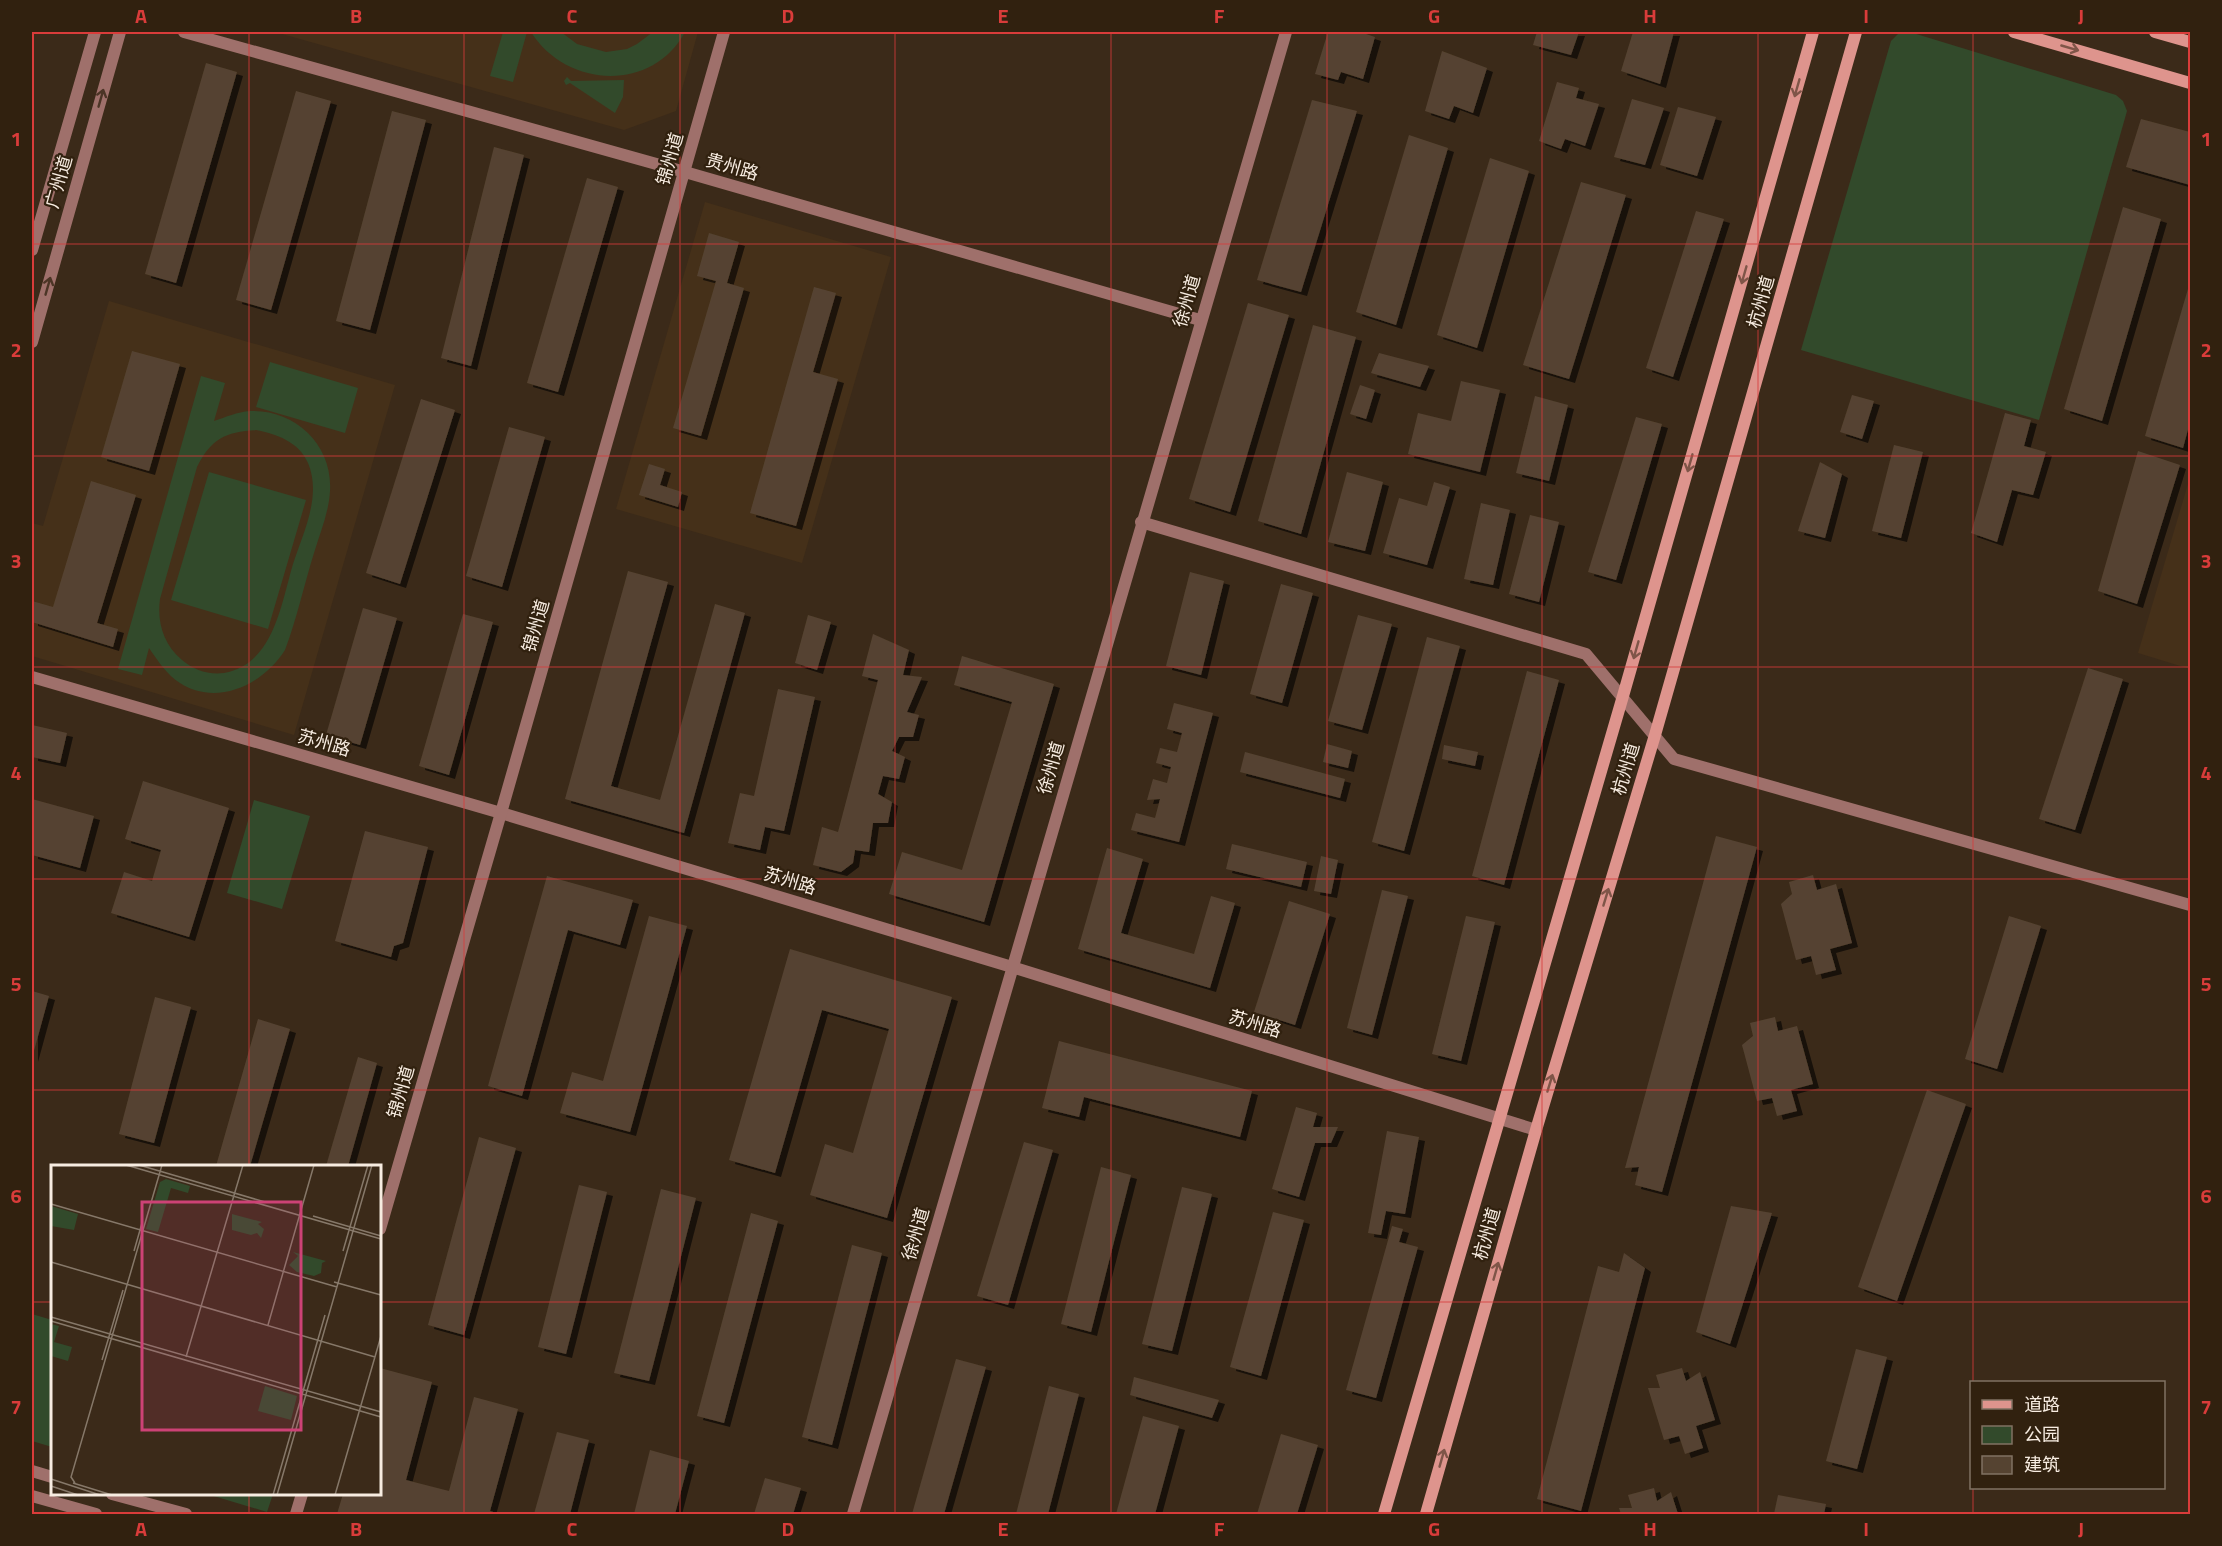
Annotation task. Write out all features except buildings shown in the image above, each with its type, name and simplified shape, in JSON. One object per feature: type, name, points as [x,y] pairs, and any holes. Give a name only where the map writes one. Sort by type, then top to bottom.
[{"type":"main road","name":"杭州道","points":[[1384,1515],[1623,696],[1813,32]]},
{"type":"main road","points":[[2014,32],[2190,83]]},
{"type":"main road","points":[[2155,32],[2190,42]]},
{"type":"main road","name":"杭州道","points":[[1426,1515],[1536,1130],[1655,735],[1855,34]]},
{"type":"street","name":"广州道","points":[[32,250],[95,32]]},
{"type":"street","name":"广州道","points":[[32,342],[120,32]]},
{"type":"street","name":"贵州路","points":[[184,32],[685,172],[1200,320]]},
{"type":"street","name":"锦州道","points":[[381,1226],[724,32]]},
{"type":"street","name":"徐州道","points":[[854,1515],[1200,320],[1286,32]]},
{"type":"street","points":[[1142,522],[1586,654],[1674,759],[2190,905]]},
{"type":"street","name":"苏州路","points":[[32,677],[501,813],[1012,967],[1536,1130]]},
{"type":"street","points":[[32,1471],[51,1477]]},
{"type":"street","points":[[116,1495],[186,1515]]},
{"type":"street","points":[[296,1515],[302,1495]]},
{"type":"street","points":[[32,1496],[96,1515]]},
{"type":"shaded area","points":[[275,32],[698,32],[676,111],[624,130]]},
{"type":"shaded area","points":[[705,202],[891,257],[802,563],[616,509]]},
{"type":"shaded area","points":[[109,301],[395,385],[294,735],[32,656],[32,523],[43,526]]},
{"type":"shaded area","points":[[2190,477],[2190,669],[2138,653]]},
{"type":"green space","points":[[503,32],[527,32],[513,82],[490,76]]},
{"type":"green space","points":[[531,32],[561,32],[577,44],[606,52],[627,49],[653,32],[685,32],[670,52],[652,66],[631,74],[609,76],[586,73],[565,64],[546,51]]},
{"type":"green space","points":[[1905,32],[2116,95],[2123,101],[2127,111],[2039,420],[1801,350],[1891,41],[1898,34]]},
{"type":"green space","points":[[567,77],[571,81],[624,80],[623,97],[615,113],[570,83],[566,85],[564,81]]},
{"type":"green space","points":[[270,362],[358,388],[345,433],[256,407]]},
{"type":"green space","points":[[201,376],[225,383],[214,421],[250,411],[282,416],[296,423],[318,445],[329,474],[330,491],[326,515],[285,650],[265,673],[252,682],[224,692],[209,693],[194,690],[180,683],[159,663],[149,648],[142,675],[118,669]],"holes":[[[256,430],[293,444],[308,463],[313,488],[310,514],[279,614],[265,645],[254,658],[241,667],[224,673],[207,672],[187,664],[170,647],[161,624],[160,599],[197,467],[202,457],[214,444],[227,435]]]},
{"type":"green space","points":[[209,472],[306,500],[268,629],[171,600]]},
{"type":"green space","points":[[254,800],[310,816],[282,909],[227,893]]},
{"type":"green space","points":[[32,1314],[51,1320],[51,1447],[32,1441]]},
{"type":"green space","points":[[210,1495],[273,1495],[267,1512]]}]
